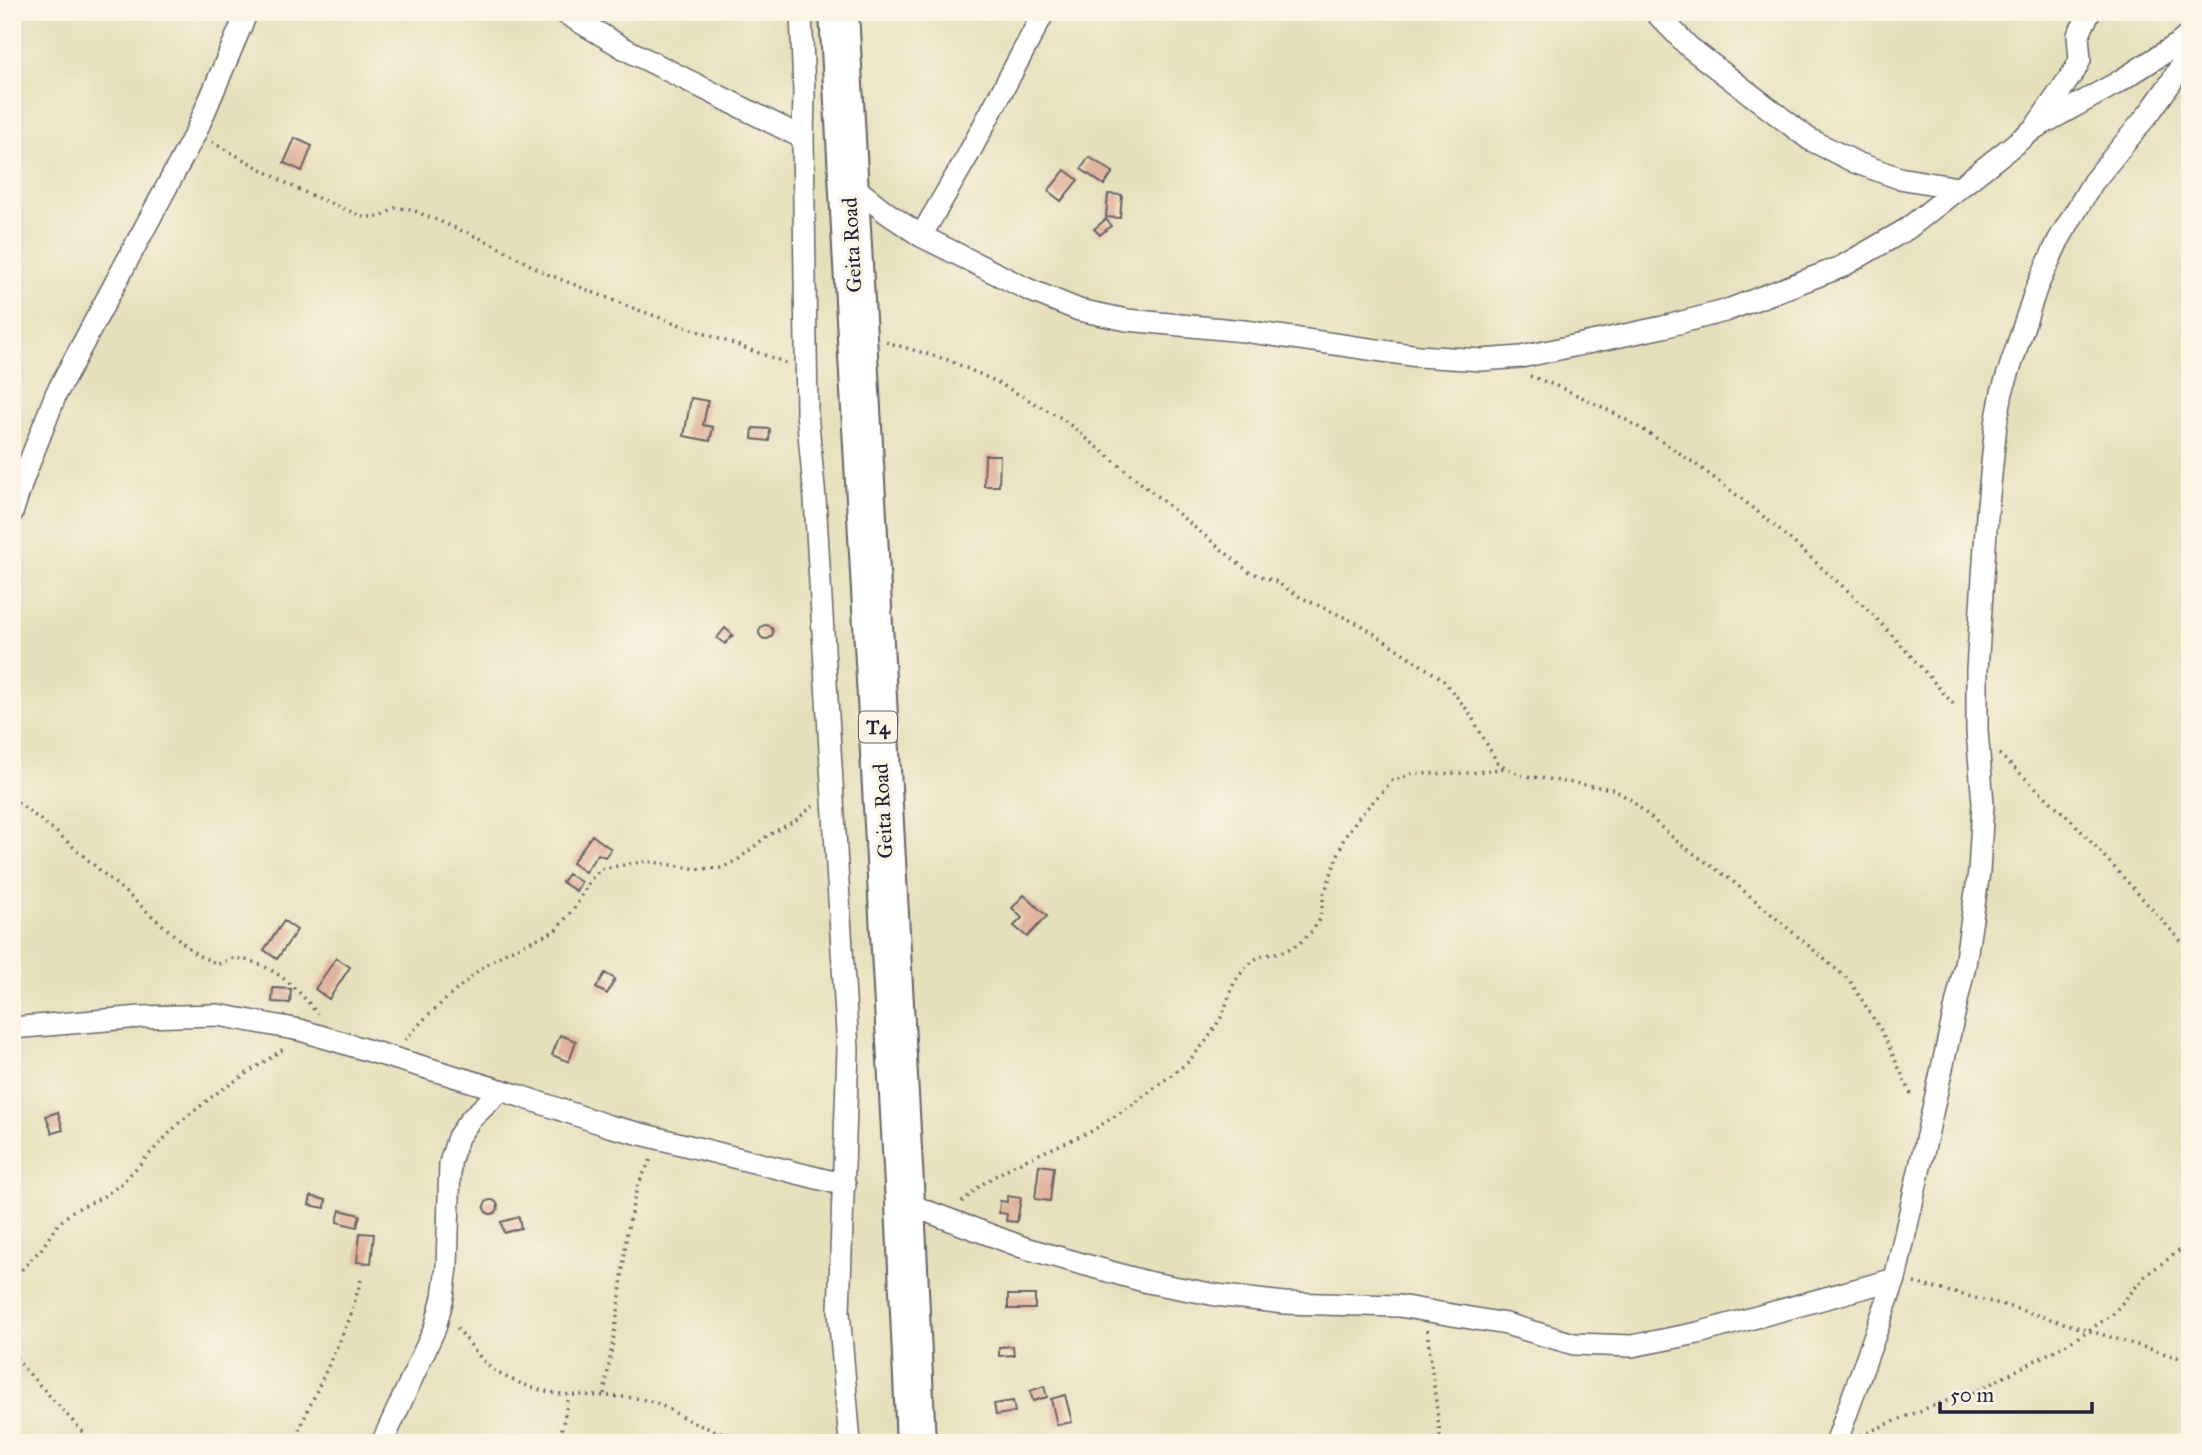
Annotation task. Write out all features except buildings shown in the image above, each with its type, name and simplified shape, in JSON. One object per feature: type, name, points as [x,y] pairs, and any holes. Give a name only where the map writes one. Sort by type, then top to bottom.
[{"type":"highway","name":"Geita Road","points":[[839,12],[916,1443]]},
{"type":"street","points":[[12,513],[56,394],[196,132],[247,12]]},
{"type":"street","points":[[563,12],[638,56],[803,138]]},
{"type":"street","points":[[801,12],[807,413],[815,499],[848,1049],[839,1312],[850,1439]]},
{"type":"street","points":[[921,236],[967,157],[1044,12]]},
{"type":"street","points":[[1655,12],[1689,47],[1821,145],[1857,163],[1899,178],[1958,188]]},
{"type":"street","points":[[2035,128],[2080,60],[2078,35],[2090,12]]},
{"type":"street","points":[[849,183],[921,236],[980,267],[1079,310],[1127,320],[1244,331],[1418,356],[1482,360],[1521,357],[1726,311],[1841,267],[1908,229],[2035,128],[2115,84],[2190,34]]},
{"type":"street","points":[[1845,1440],[1895,1279],[1965,965],[1979,872],[1983,803],[1977,731],[1977,670],[1996,424],[2016,343],[2036,289],[2074,212],[2101,171],[2170,84],[2190,50]]},
{"type":"street","points":[[12,1028],[141,1017],[218,1015],[318,1035],[501,1090],[609,1126],[845,1185]]},
{"type":"street","points":[[383,1443],[435,1328],[440,1308],[447,1267],[450,1163],[458,1137],[470,1120],[501,1090]]},
{"type":"street","points":[[905,1203],[1026,1248],[1158,1284],[1216,1295],[1284,1303],[1399,1306],[1506,1324],[1574,1344],[1632,1346],[1766,1316],[1895,1279]]},
{"type":"path","points":[[196,132],[234,156],[297,189],[363,217],[381,216],[395,208],[410,209],[489,243],[545,273],[706,336],[808,371]]},
{"type":"path","points":[[857,334],[948,360],[995,381],[1063,419],[1249,572],[1275,581],[1300,597],[1361,625],[1442,679],[1468,712],[1497,762],[1520,775],[1613,789],[1631,800],[1680,844],[1730,879],[1850,981],[1882,1032],[1929,1128]]},
{"type":"path","points":[[1526,375],[1597,405],[1663,443],[1727,485],[1796,544],[1873,615],[1977,731],[2074,823],[2190,951]]},
{"type":"path","points":[[944,1217],[982,1184],[1014,1165],[1092,1131],[1187,1063],[1207,1040],[1222,1016],[1234,983],[1245,968],[1258,957],[1285,951],[1299,944],[1313,930],[1320,919],[1324,894],[1344,838],[1358,818],[1392,781],[1411,774],[1441,775],[1507,768]]},
{"type":"path","points":[[390,1056],[427,1016],[480,969],[508,951],[555,931],[576,906],[590,880],[601,869],[646,861],[698,869],[723,868],[739,859],[767,836],[796,820],[832,787]]},
{"type":"path","points":[[12,798],[55,831],[197,955],[218,964],[228,960],[241,960],[285,978],[305,996],[320,1018],[318,1035],[217,1093],[179,1123],[121,1184],[101,1198],[73,1211],[58,1224],[42,1248],[12,1280]]},
{"type":"path","points":[[604,1395],[619,1305],[627,1231],[637,1187],[662,1139]]},
{"type":"path","points":[[1845,1440],[1914,1412],[1975,1392],[2069,1343],[2112,1315],[2146,1275],[2190,1243]]},
{"type":"path","points":[[293,1443],[350,1318],[362,1276]]},
{"type":"path","points":[[1895,1279],[2004,1304],[2190,1361]]},
{"type":"path","points":[[440,1308],[483,1361],[499,1373],[538,1388],[569,1395],[604,1395],[648,1401],[692,1422],[730,1435],[773,1442],[802,1443],[850,1439]]},
{"type":"path","points":[[1424,1311],[1441,1443]]},
{"type":"path","points":[[12,1352],[93,1443]]},
{"type":"path","points":[[562,1443],[560,1438],[569,1395]]}]
